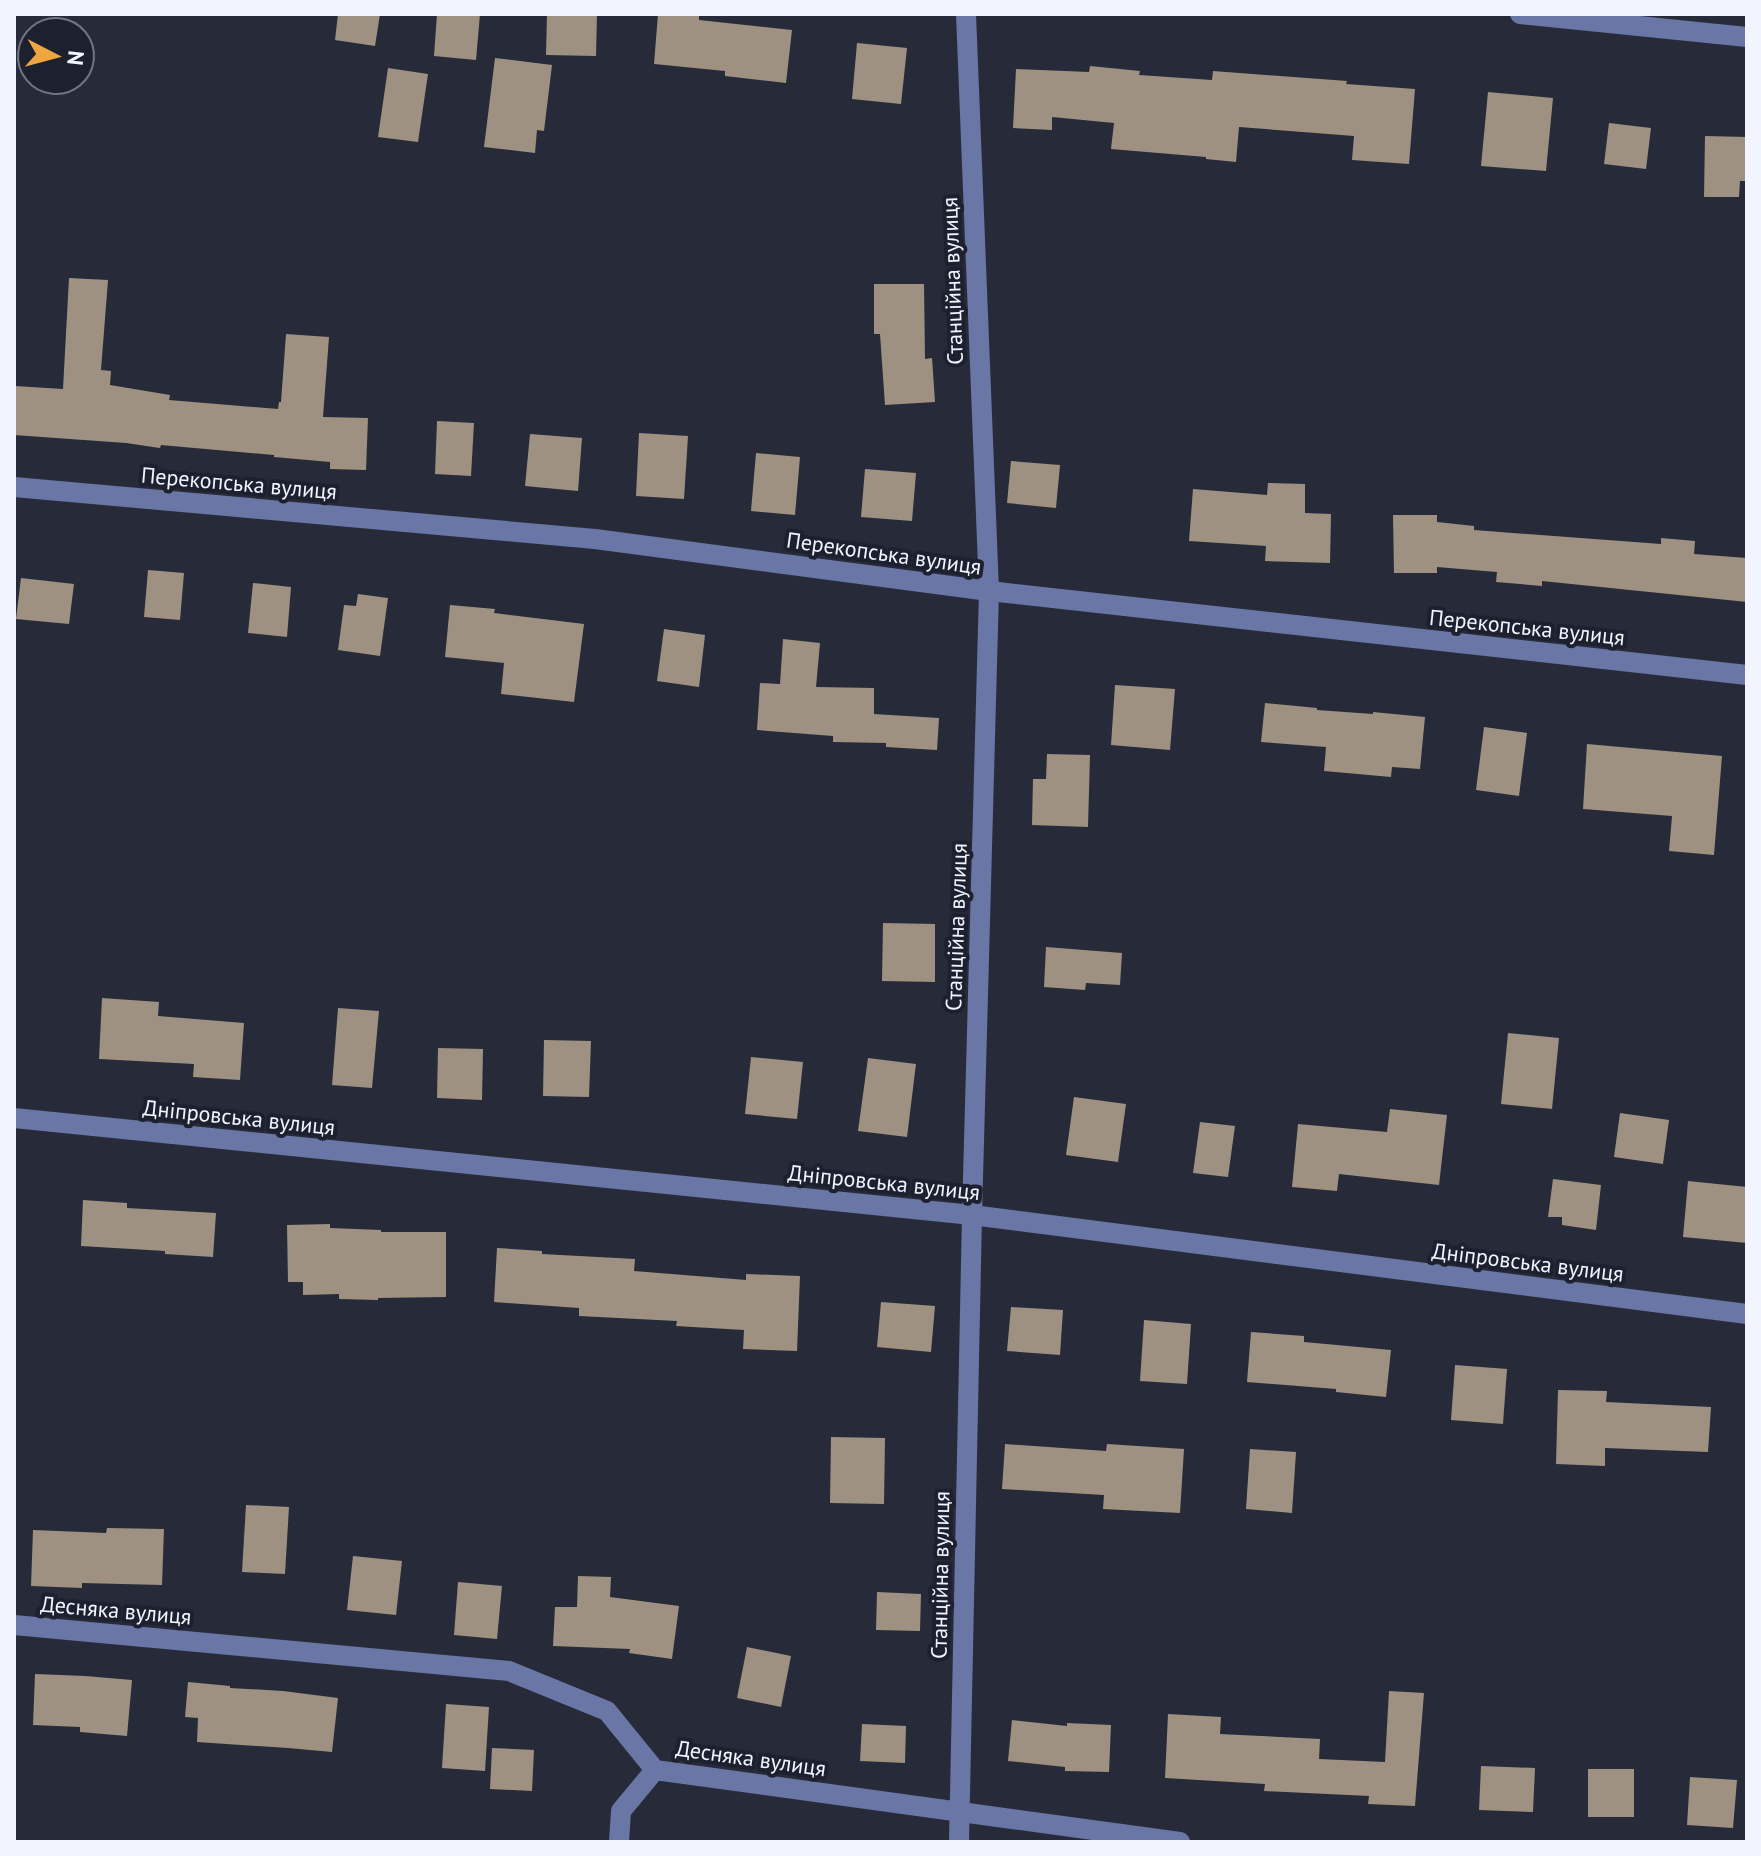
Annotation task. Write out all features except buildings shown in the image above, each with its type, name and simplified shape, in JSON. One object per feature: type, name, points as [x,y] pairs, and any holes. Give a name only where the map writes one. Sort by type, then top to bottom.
[{"type":"street","name":"Станційна вулиця","points":[[959,1842],[989,591],[966,14]]},
{"type":"street","points":[[1520,14],[1747,37]]},
{"type":"street","name":"Перекопська вулиця","points":[[14,487],[595,539],[989,591],[1747,675]]},
{"type":"street","name":"Дніпровська вулиця","points":[[14,1118],[972,1215],[1747,1314]]},
{"type":"street","name":"Десняка вулиця","points":[[14,1625],[509,1671],[607,1711],[655,1770],[1180,1842]]},
{"type":"street","points":[[619,1842],[621,1811],[655,1770]]}]
